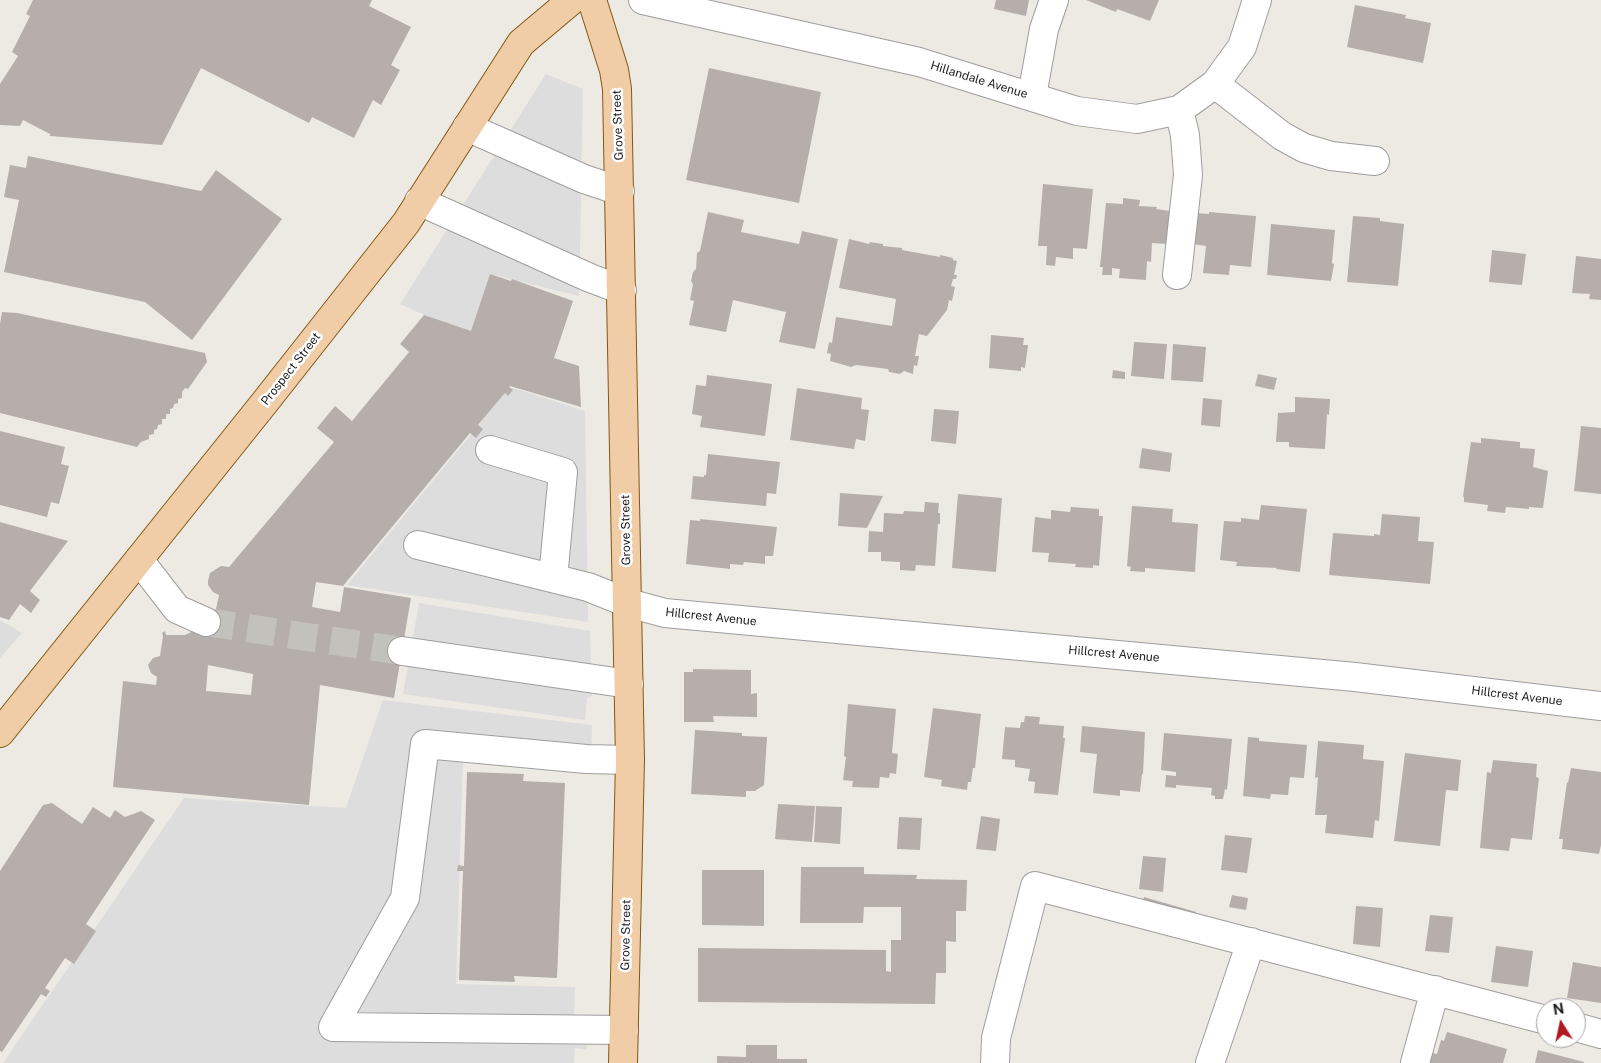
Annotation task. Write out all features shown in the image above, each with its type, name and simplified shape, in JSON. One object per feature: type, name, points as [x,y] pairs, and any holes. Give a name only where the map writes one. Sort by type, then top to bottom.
[{"type":"main road","name":"Prospect Street","points":[[0,733],[406,223],[520,44],[572,0]]},
{"type":"main road","name":"Grove Street","points":[[592,0],[614,70],[617,89],[620,191],[630,760],[623,1063]]},
{"type":"street","name":"Hillandale Avenue","points":[[643,0],[920,62],[1077,111],[1137,119],[1179,110],[1215,84],[1242,46],[1257,0]]},
{"type":"street","points":[[1032,96],[1044,29],[1054,0]]},
{"type":"street","points":[[1215,84],[1282,136],[1304,148],[1331,156],[1375,161]]},
{"type":"street","points":[[1177,275],[1188,175],[1185,135],[1179,110]]},
{"type":"street","points":[[467,127],[584,180],[620,191]]},
{"type":"street","points":[[420,201],[590,278],[622,290]]},
{"type":"street","points":[[490,450],[562,472],[553,578]]},
{"type":"street","name":"Hillcrest Avenue","points":[[418,545],[588,586],[628,602],[664,613],[1355,677],[1601,706]]},
{"type":"street","points":[[139,560],[177,609],[206,622]]},
{"type":"street","points":[[402,651],[629,684]]},
{"type":"street","points":[[624,1030],[334,1027],[405,898],[425,744],[586,759],[630,760]]},
{"type":"street","points":[[996,1063],[996,1038],[1035,886],[1536,1017]]},
{"type":"street","points":[[1210,1063],[1251,942]]},
{"type":"street","points":[[1415,1063],[1434,990]]},
{"type":"street","points":[[1586,1030],[1601,1034]]},
{"type":"shaded area","points":[[546,74],[583,89],[579,296],[490,274],[477,338],[400,304]]},
{"type":"shaded area","points":[[510,387],[585,411],[588,622],[347,585]]},
{"type":"shaded area","points":[[419,603],[590,631],[592,696],[587,698],[585,720],[403,694]]},
{"type":"shaded area","points":[[0,620],[22,633],[0,658]]},
{"type":"shaded area","points":[[383,700],[592,725],[591,767],[463,758],[456,984],[575,987],[574,1018],[586,1021],[587,1050],[575,1048],[574,1063],[3,1063],[184,798],[346,808]]},
{"type":"building","points":[[33,0],[372,0],[369,6],[411,27],[391,65],[400,70],[381,105],[373,100],[354,138],[312,117],[309,123],[201,68],[162,145],[50,136],[50,134],[23,120],[20,126],[0,125],[0,84],[18,56],[12,52],[30,16],[26,14]]},
{"type":"building","points":[[996,0],[1029,0],[1026,16],[994,9]]},
{"type":"building","points":[[1086,0],[1159,0],[1150,21],[1117,9],[1116,12]]},
{"type":"building","points":[[1355,5],[1406,15],[1405,18],[1431,23],[1423,63],[1347,47]]},
{"type":"building","points":[[709,68],[821,92],[799,203],[686,180]]},
{"type":"building","points":[[28,156],[201,191],[216,170],[282,219],[192,340],[145,302],[4,272],[19,200],[4,197],[10,165],[26,168]]},
{"type":"building","points":[[1043,184],[1093,189],[1087,249],[1073,248],[1073,259],[1056,257],[1055,266],[1046,265],[1047,246],[1038,246]]},
{"type":"building","points":[[1123,198],[1140,200],[1139,206],[1157,207],[1156,209],[1170,211],[1167,244],[1152,243],[1151,262],[1147,261],[1146,280],[1119,278],[1120,269],[1112,268],[1112,275],[1102,275],[1103,267],[1100,267],[1106,203],[1123,204]]},
{"type":"building","points":[[708,212],[744,220],[741,232],[799,244],[802,231],[838,239],[815,349],[779,342],[786,312],[733,300],[726,332],[689,325],[694,301],[690,300],[693,284],[691,281],[693,272],[696,269],[697,253],[700,251]]},
{"type":"building","points":[[1209,212],[1256,216],[1251,267],[1230,265],[1229,275],[1203,273],[1206,246],[1192,244],[1195,213],[1209,214]]},
{"type":"building","points":[[1353,216],[1380,218],[1380,221],[1404,224],[1398,286],[1347,282]]},
{"type":"building","points":[[1271,224],[1335,230],[1332,263],[1334,264],[1331,281],[1267,275]]},
{"type":"building","points":[[849,239],[869,244],[870,242],[883,244],[883,246],[902,248],[902,250],[940,257],[940,255],[957,261],[954,275],[957,275],[956,279],[953,279],[951,286],[955,287],[952,301],[949,300],[947,310],[927,336],[919,334],[915,356],[919,356],[917,366],[914,365],[913,374],[904,371],[900,374],[889,372],[888,369],[856,365],[851,367],[830,361],[831,354],[827,353],[829,342],[832,343],[836,317],[892,326],[896,299],[839,288]]},
{"type":"building","points":[[1492,250],[1526,254],[1522,285],[1489,282]]},
{"type":"building","points":[[1576,256],[1601,259],[1601,300],[1589,299],[1590,294],[1572,293]]},
{"type":"building","points":[[490,274],[511,281],[512,279],[573,301],[554,358],[579,366],[581,407],[510,386],[513,390],[508,396],[505,393],[478,425],[483,429],[476,438],[470,433],[343,586],[316,582],[312,607],[340,612],[344,587],[411,598],[394,698],[320,685],[309,805],[113,787],[123,681],[156,685],[157,677],[151,673],[148,665],[153,658],[160,656],[162,633],[165,631],[166,635],[185,635],[204,626],[216,609],[219,595],[213,592],[208,585],[210,573],[221,566],[229,567],[334,442],[317,428],[335,406],[352,421],[409,352],[400,344],[424,315],[471,331]],"holes":[[[208,665],[253,674],[251,695],[206,691]]]},
{"type":"building","points":[[2,312],[17,313],[205,353],[207,362],[188,389],[185,388],[182,392],[182,398],[178,399],[178,403],[174,404],[173,408],[170,409],[170,414],[166,414],[166,419],[162,419],[162,424],[158,425],[157,429],[154,430],[154,434],[149,435],[149,439],[141,442],[137,447],[0,413],[0,324]]},
{"type":"building","points":[[991,335],[1024,338],[1023,345],[1028,345],[1025,368],[1021,367],[1021,371],[989,368]]},
{"type":"building","points":[[1134,342],[1167,344],[1164,379],[1131,376]]},
{"type":"building","points":[[1173,344],[1206,347],[1203,382],[1171,380]]},
{"type":"building","points":[[1113,370],[1125,372],[1125,379],[1112,378]]},
{"type":"building","points":[[1258,374],[1277,378],[1274,390],[1255,386]]},
{"type":"building","points":[[707,375],[772,384],[765,436],[700,427],[702,416],[692,414],[696,385],[706,386]]},
{"type":"building","points":[[797,388],[862,398],[861,409],[869,410],[865,441],[856,439],[854,449],[790,440]]},
{"type":"building","points":[[1295,397],[1330,399],[1325,449],[1289,447],[1289,442],[1276,442],[1278,413],[1295,412]]},
{"type":"building","points":[[1203,398],[1222,400],[1220,427],[1201,425]]},
{"type":"building","points":[[934,409],[959,411],[956,444],[931,441]]},
{"type":"building","points":[[1581,426],[1601,428],[1601,494],[1574,491]]},
{"type":"building","points":[[0,431],[65,447],[61,464],[69,466],[59,504],[51,502],[47,517],[0,505]]},
{"type":"building","points":[[1481,438],[1520,442],[1520,448],[1535,449],[1533,467],[1548,471],[1543,508],[1506,507],[1505,513],[1487,511],[1488,505],[1464,502],[1463,496],[1471,442],[1481,443]]},
{"type":"building","points":[[1142,448],[1172,453],[1170,472],[1139,468]]},
{"type":"building","points":[[708,454],[780,462],[776,494],[767,493],[766,506],[691,499],[693,476],[704,477],[706,475]]},
{"type":"building","points":[[840,493],[883,496],[867,528],[838,526]]},
{"type":"building","points":[[958,494],[1002,498],[996,572],[952,568]]},
{"type":"building","points":[[925,502],[939,503],[940,524],[938,524],[935,566],[916,565],[915,571],[900,570],[900,562],[881,561],[881,552],[868,552],[869,531],[883,532],[884,513],[924,512]]},
{"type":"building","points":[[1261,505],[1307,509],[1300,572],[1277,568],[1236,566],[1237,562],[1220,560],[1224,521],[1241,522],[1241,518],[1259,520]]},
{"type":"building","points":[[1132,506],[1173,509],[1172,522],[1198,524],[1195,572],[1145,568],[1145,572],[1130,571],[1131,567],[1127,566]]},
{"type":"building","points":[[1071,507],[1099,509],[1099,516],[1103,516],[1099,566],[1093,565],[1093,568],[1075,567],[1076,564],[1048,562],[1049,553],[1032,552],[1035,517],[1051,519],[1051,510],[1070,512]]},
{"type":"building","points":[[1382,514],[1420,517],[1418,541],[1434,542],[1430,584],[1329,575],[1333,533],[1380,535]]},
{"type":"building","points":[[700,519],[777,527],[773,556],[765,556],[765,564],[744,562],[743,565],[730,564],[730,569],[686,564],[690,520],[700,521]]},
{"type":"building","points":[[0,522],[68,541],[30,591],[40,600],[31,613],[20,604],[9,620],[0,617]]},
{"type":"building","points":[[693,669],[751,670],[751,694],[757,693],[757,717],[713,716],[714,722],[684,722],[684,672],[693,672]]},
{"type":"building","points":[[848,704],[896,709],[892,753],[898,754],[896,774],[890,773],[889,778],[880,777],[879,788],[852,787],[853,781],[843,780]]},
{"type":"building","points":[[933,708],[981,714],[975,768],[973,768],[971,782],[968,782],[967,790],[941,786],[942,780],[924,777]]},
{"type":"building","points":[[1025,716],[1040,717],[1039,724],[1064,726],[1063,738],[1065,738],[1058,795],[1034,793],[1035,782],[1028,781],[1030,769],[1015,767],[1015,760],[1002,759],[1005,727],[1020,728]]},
{"type":"building","points":[[1082,726],[1145,732],[1140,792],[1120,790],[1120,796],[1093,793],[1097,754],[1080,752]]},
{"type":"building","points":[[695,730],[742,733],[742,736],[767,737],[764,785],[755,791],[746,791],[746,797],[691,794]]},
{"type":"building","points":[[1164,733],[1232,739],[1227,790],[1225,789],[1223,799],[1215,799],[1215,796],[1211,795],[1212,788],[1176,785],[1176,788],[1165,787],[1166,775],[1176,776],[1176,772],[1161,770]]},
{"type":"building","points":[[1248,737],[1259,738],[1259,741],[1307,745],[1304,778],[1290,777],[1288,795],[1271,794],[1270,799],[1243,796]]},
{"type":"building","points":[[1318,741],[1364,745],[1363,759],[1384,761],[1379,821],[1375,820],[1373,838],[1325,833],[1327,815],[1315,815]]},
{"type":"building","points":[[1405,753],[1461,760],[1458,791],[1446,790],[1440,846],[1394,841]]},
{"type":"building","points":[[1493,760],[1537,764],[1536,777],[1539,778],[1532,840],[1511,838],[1509,851],[1480,848],[1487,772],[1491,773]]},
{"type":"building","points":[[1571,768],[1601,772],[1601,845],[1599,854],[1562,849],[1563,839],[1559,839],[1567,782]]},
{"type":"building","points":[[467,772],[524,774],[523,781],[565,783],[557,978],[514,976],[515,982],[459,980],[463,871],[457,871],[458,865],[464,866]]},
{"type":"building","points":[[52,803],[82,824],[93,807],[110,818],[115,810],[125,817],[141,811],[155,820],[86,924],[96,931],[74,964],[65,958],[45,988],[50,991],[46,997],[41,994],[2,1052],[0,1051],[0,871],[43,805]]},
{"type":"building","points":[[778,804],[815,806],[812,842],[775,839]]},
{"type":"building","points":[[816,806],[842,807],[840,844],[814,842]]},
{"type":"building","points":[[981,816],[1000,819],[996,851],[976,849]]},
{"type":"building","points":[[899,817],[922,818],[920,850],[897,849]]},
{"type":"building","points":[[1225,835],[1252,838],[1247,873],[1221,870]]},
{"type":"building","points":[[1143,856],[1166,858],[1163,892],[1139,889]]},
{"type":"building","points":[[801,867],[864,867],[864,874],[917,875],[916,879],[967,880],[966,911],[956,911],[956,942],[946,941],[946,973],[936,973],[935,1004],[698,1002],[698,948],[886,950],[886,971],[891,972],[891,940],[901,940],[901,907],[864,907],[863,923],[800,923]]},
{"type":"building","points":[[702,870],[764,870],[764,926],[702,925]]},
{"type":"building","points":[[1232,895],[1248,898],[1246,910],[1229,907]]},
{"type":"building","points":[[1144,897],[1196,912],[1193,925],[1141,909]]},
{"type":"building","points":[[1356,906],[1383,908],[1380,947],[1353,944]]},
{"type":"building","points":[[1430,915],[1453,917],[1449,953],[1425,951]]},
{"type":"building","points":[[1496,946],[1533,951],[1528,987],[1491,982]]},
{"type":"building","points":[[1573,962],[1601,967],[1601,1003],[1586,1001],[1586,998],[1567,998]]},
{"type":"building","points":[[1447,1032],[1507,1049],[1503,1063],[1429,1063],[1432,1053],[1437,1054],[1441,1040],[1444,1041]]},
{"type":"building","points":[[746,1045],[777,1045],[777,1059],[807,1059],[807,1063],[717,1063],[717,1056],[746,1057]]},
{"type":"building","points":[[1538,1050],[1584,1062],[1584,1063],[1535,1063]]},
{"type":"tunnel","points":[[206,622],[402,651]]}]
